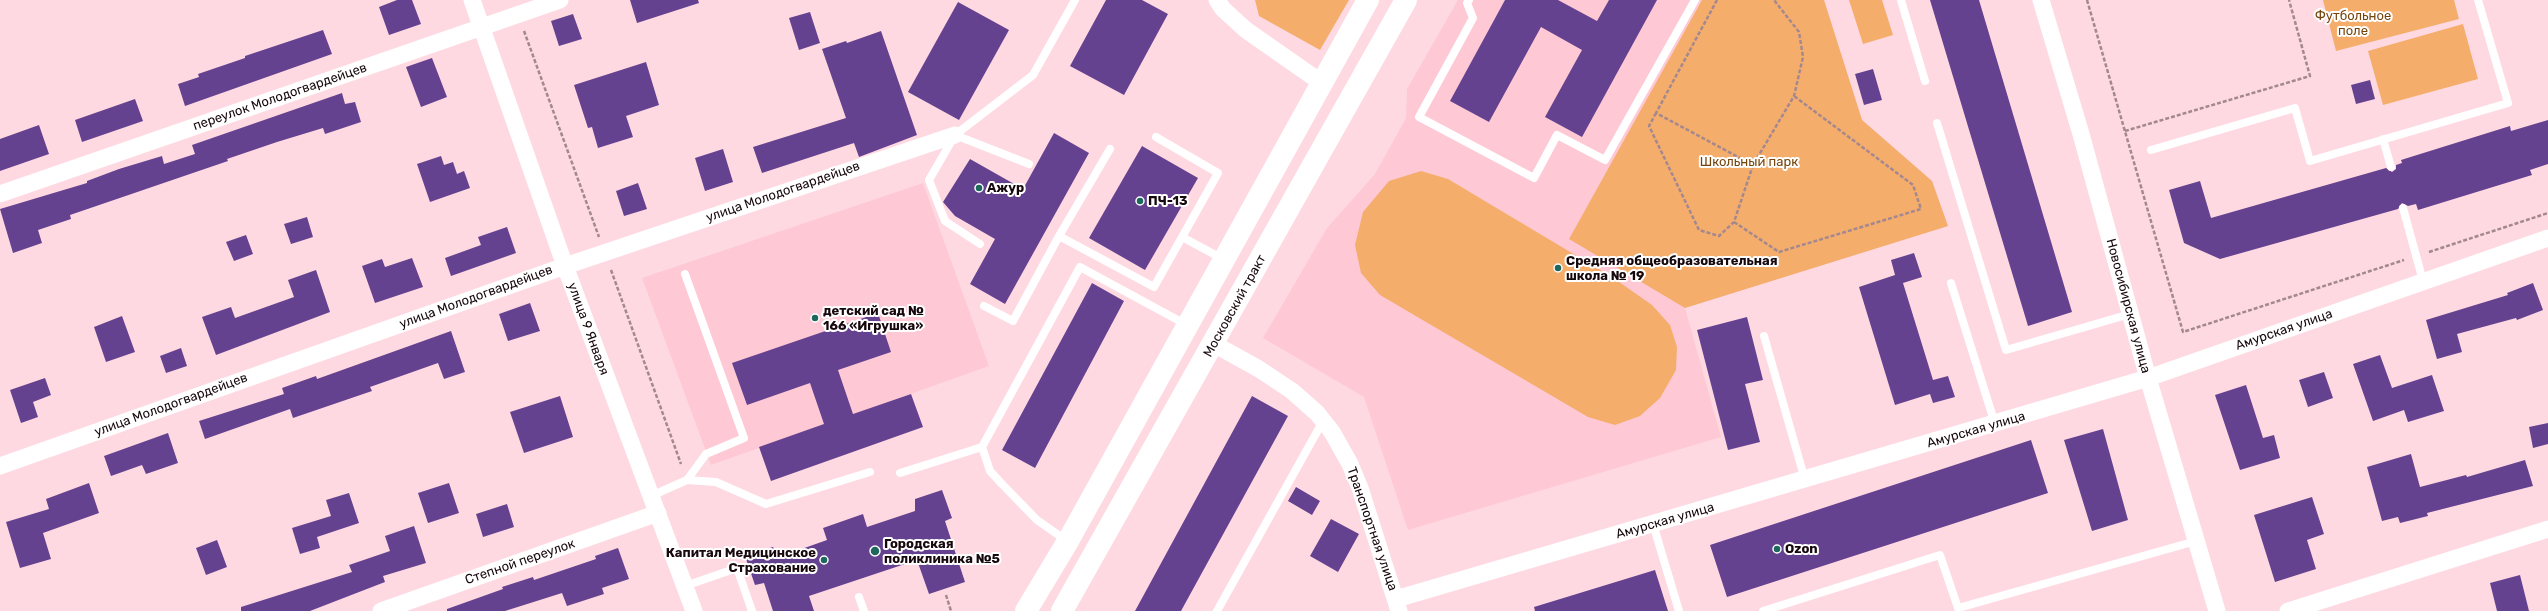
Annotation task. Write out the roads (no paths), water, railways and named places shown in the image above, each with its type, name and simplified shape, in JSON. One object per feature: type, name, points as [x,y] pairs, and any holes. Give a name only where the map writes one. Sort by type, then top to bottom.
[{"type":"main road","points":[[1026,611],[1068,541],[1368,0]]},
{"type":"main road","name":"Московский тракт","points":[[1062,611],[1214,344],[1406,0]]},
{"type":"street","name":"улица 9 Января","points":[[472,0],[565,266],[694,611]]},
{"type":"street","name":"переулок Молодогвардейцев","points":[[0,194],[481,26],[560,0]]},
{"type":"street","points":[[1217,0],[1223,9],[1246,30],[1322,82]]},
{"type":"street","name":"Новосибирская улица","points":[[2041,0],[2081,134],[2148,378],[2217,611]]},
{"type":"street","name":"улица Молодогвардейцев","points":[[0,466],[565,266],[955,135]]},
{"type":"street","name":"Амурская улица","points":[[1398,605],[1654,524],[2148,378],[2548,238]]},
{"type":"street","name":"Транспортная улица","points":[[1214,344],[1259,368],[1292,390],[1323,421],[1338,441],[1355,476],[1398,605]]},
{"type":"street","name":"Степной переулок","points":[[381,611],[658,513]]},
{"type":"street","points":[[2288,611],[2548,530]]},
{"type":"lane","points":[[980,244],[945,221],[930,180],[955,135],[1033,75],[1075,0]]},
{"type":"lane","points":[[1469,0],[1467,3],[1473,18],[1419,116],[1534,178],[1557,135],[1605,160],[1695,0]]},
{"type":"lane","points":[[1901,0],[1925,81]]},
{"type":"lane","points":[[2151,150],[2295,108],[2310,161],[2508,103],[2478,0]]},
{"type":"lane","points":[[1937,123],[2006,350],[2130,314]]},
{"type":"lane","points":[[955,135],[1029,164]]},
{"type":"lane","points":[[1059,236],[1154,287],[1218,172],[1156,137]]},
{"type":"lane","points":[[2383,139],[2391,166]]},
{"type":"lane","points":[[984,306],[1013,321],[1059,236],[1110,149]]},
{"type":"lane","points":[[2403,208],[2423,281]]},
{"type":"lane","points":[[1182,237],[1224,260]]},
{"type":"lane","points":[[900,473],[982,447],[1080,267],[1187,325]]},
{"type":"lane","points":[[685,274],[744,438],[706,454],[687,480]]},
{"type":"lane","points":[[1951,284],[1995,424]]},
{"type":"lane","points":[[1764,336],[1805,480]]},
{"type":"lane","points":[[1217,611],[1323,421]]},
{"type":"lane","points":[[982,447],[990,471],[1000,484],[1037,520],[1068,541]]},
{"type":"lane","points":[[651,496],[687,480],[716,482],[766,504],[870,472]]},
{"type":"lane","points":[[1654,524],[1679,611]]},
{"type":"lane","points":[[1763,611],[1940,556],[1958,608],[2196,541]]},
{"type":"lane","points":[[685,586],[737,568],[752,611]]},
{"type":"lane","points":[[859,597],[864,611]]},
{"type":"place","name":"Ажур","points":[[979,188]]},
{"type":"place","name":"ПЧ-13","points":[[1140,201]]},
{"type":"place","name":"Средняя общеобразовательная школа № 19","points":[[1558,268]]},
{"type":"place","name":"детский сад № 166 «Игрушка»","points":[[815,318]]},
{"type":"place","name":"Ozon","points":[[1777,549]]},
{"type":"place","name":"Городская поликлиника №5","points":[[875,551]]},
{"type":"place","name":"Капитал Медицинское Страхование","points":[[824,560]]},
{"type":"park label","name":"Футбольное поле","points":[[2353,24]]},
{"type":"park label","name":"Школьный парк","points":[[1749,162]]}]
